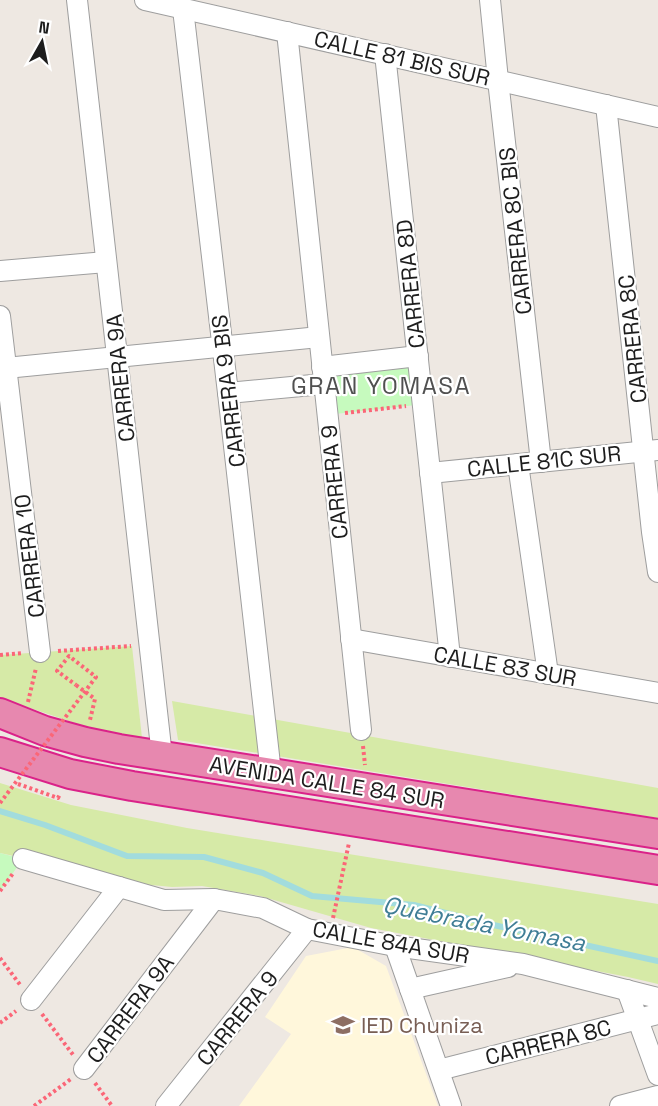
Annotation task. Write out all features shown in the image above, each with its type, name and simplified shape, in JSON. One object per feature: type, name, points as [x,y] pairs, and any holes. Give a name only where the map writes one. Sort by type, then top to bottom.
[{"type":"highway","name":"AVENIDA CALLE 84 SUR","points":[[11,718],[45,731],[85,742],[162,756],[658,834]]},
{"type":"highway","name":"AVENIDA CALLE 84 SUR","points":[[0,752],[70,774],[132,786],[658,870]]},
{"type":"street","name":"CARRERA 9A","points":[[77,0],[162,756]]},
{"type":"street","name":"CALLE 81 BIS SUR","points":[[145,0],[658,117]]},
{"type":"street","name":"CARRERA 8C BIS","points":[[490,0],[541,462]]},
{"type":"street","name":"CARRERA 9 BIS","points":[[183,9],[271,773]]},
{"type":"street","name":"CARRERA 9","points":[[287,32],[361,730]]},
{"type":"street","name":"CARRERA 8D","points":[[385,54],[450,657]]},
{"type":"street","name":"CARRERA 8C","points":[[606,105],[651,451],[652,531],[658,572]]},
{"type":"street","points":[[0,271],[106,262]]},
{"type":"street","name":"CARRERA 10","points":[[0,316],[40,652]]},
{"type":"street","points":[[6,368],[319,337]]},
{"type":"street","points":[[228,393],[418,356]]},
{"type":"street","name":"CALLE 81C SUR","points":[[430,473],[651,451]]},
{"type":"street","points":[[518,464],[548,674]]},
{"type":"street","name":"CALLE 83 SUR","points":[[351,639],[658,693]]},
{"type":"street","name":"CALLE 84A SUR","points":[[23,859],[164,900],[214,899],[263,908],[307,929],[395,946],[523,964],[658,998]]},
{"type":"street","points":[[31,1000],[119,887]]},
{"type":"street","name":"CARRERA 9A","points":[[84,1069],[214,899]]},
{"type":"street","name":"CARRERA 9","points":[[166,1106],[307,929]]},
{"type":"street","points":[[395,946],[451,1106]]},
{"type":"street","points":[[410,989],[523,964]]},
{"type":"street","points":[[627,990],[658,1075]]},
{"type":"street","name":"CARRERA 8C","points":[[439,1070],[658,1014]]},
{"type":"street","points":[[620,1106],[658,1096]]},
{"type":"path","points":[[327,415],[423,404]]},
{"type":"path","points":[[0,655],[150,645]]},
{"type":"path","points":[[11,718],[40,652]]},
{"type":"path","points":[[0,803],[15,783],[96,676],[69,656],[57,671],[76,685],[95,699],[85,742]]},
{"type":"path","points":[[361,730],[367,788]]},
{"type":"path","points":[[15,783],[58,798]]},
{"type":"path","points":[[332,918],[345,860]]},
{"type":"path","points":[[0,958],[112,1106]]},
{"type":"path","name":"CARRERA 9A","points":[[34,1106],[84,1069]]},
{"type":"shaded area","name":"IED Chuniza","points":[[353,947],[386,966],[438,1106],[239,1106],[291,1034],[265,1017],[306,956]]},
{"type":"green space","points":[[411,360],[416,405],[335,414],[330,368]]},
{"type":"green space","points":[[132,646],[142,738],[84,726],[0,698],[0,655]]},
{"type":"green space","points":[[172,701],[658,788],[658,818],[178,740]]},
{"type":"green space","points":[[0,783],[71,805],[187,828],[658,904],[658,984],[371,928],[260,896],[202,886],[172,887],[141,884],[0,853]]},
{"type":"green space","points":[[0,853],[23,859],[0,891]]},
{"type":"waterway","name":"Quebrada Yomasa","points":[[0,811],[45,825],[127,856],[204,857],[263,873],[312,896],[414,905],[658,961]]},
{"type":"place","name":"IED Chuniza","points":[[343,1025]]},
{"type":"district","name":"GRAN YOMASA","points":[[381,386]]}]
